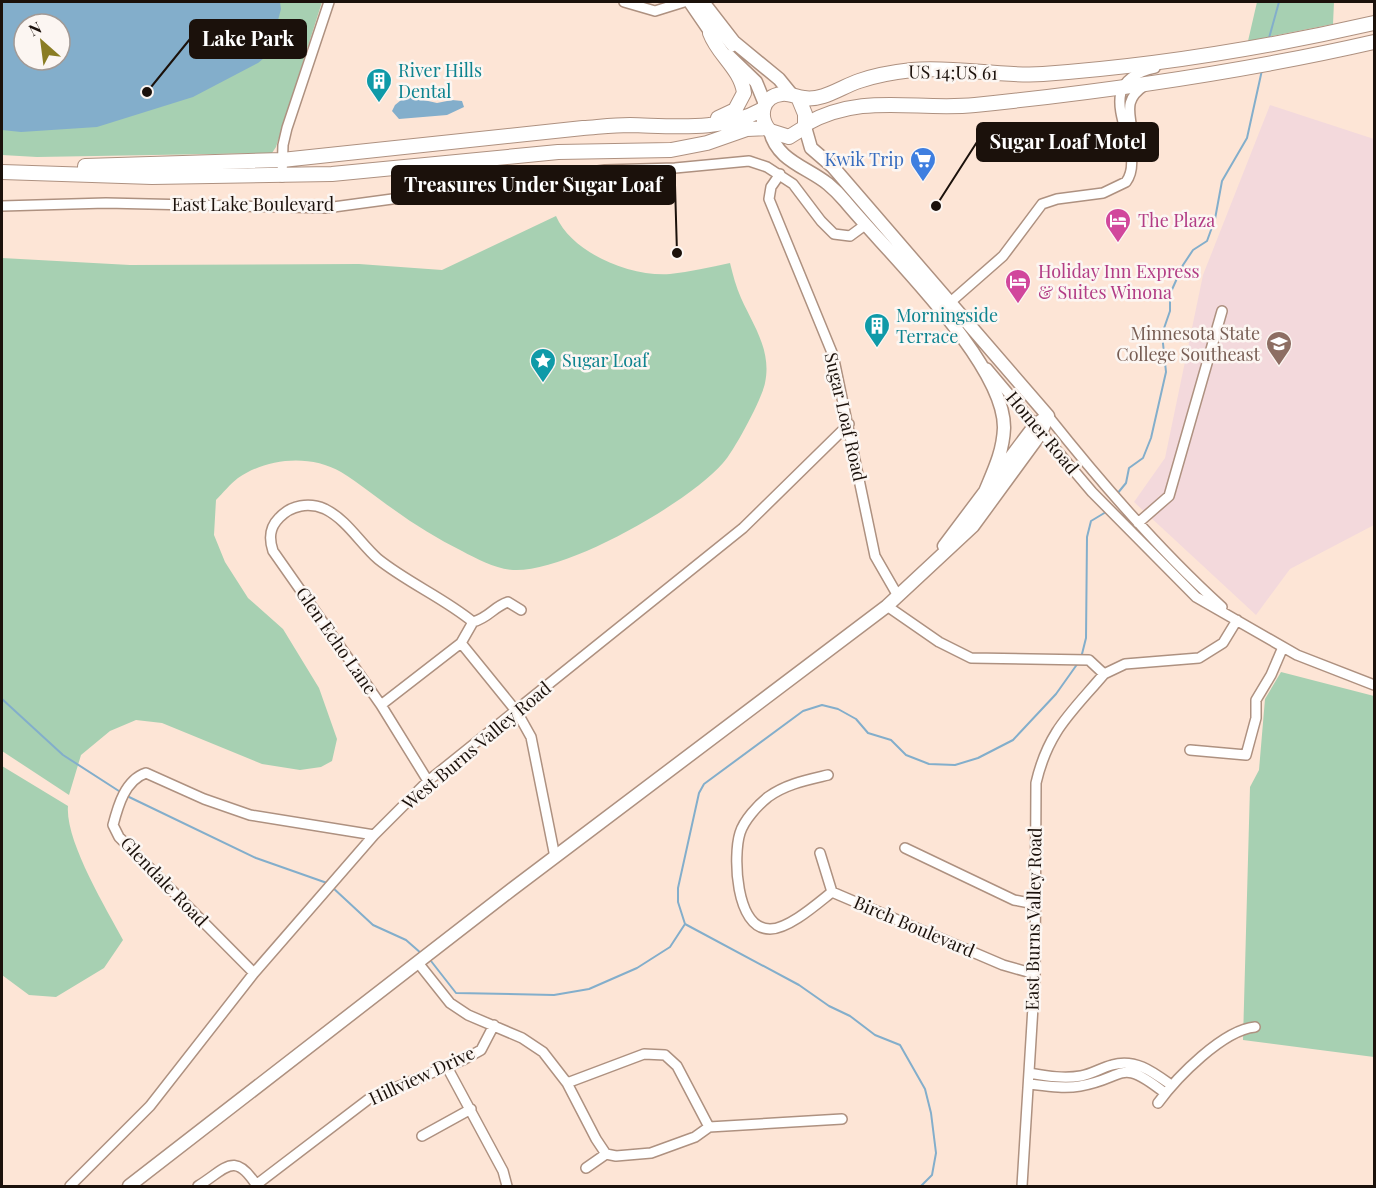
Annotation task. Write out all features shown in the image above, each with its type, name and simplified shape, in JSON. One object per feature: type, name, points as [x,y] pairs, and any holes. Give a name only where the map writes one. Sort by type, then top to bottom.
[{"type":"highway","name":"US 14;US 61","points":[[2,164],[116,166],[282,160],[583,128],[626,125],[681,127],[720,124],[764,106],[774,96],[818,99],[862,80],[912,70],[1041,74],[1238,51],[1374,23]]},
{"type":"highway","points":[[681,127],[730,113],[744,96],[740,77],[718,50],[710,33]]},
{"type":"highway","name":"US 14;US 61","points":[[2,172],[152,177],[282,177],[380,171],[558,152],[671,150],[707,143],[747,129],[768,130],[789,137],[827,112],[855,105],[972,105],[1121,88],[1233,72],[1374,42]]},
{"type":"highway","points":[[795,96],[806,126]]},
{"type":"highway","points":[[764,106],[763,120],[768,130]]},
{"type":"main road","points":[[690,2],[710,33],[756,82],[764,106]]},
{"type":"main road","points":[[703,2],[722,28],[747,54],[779,79],[795,96]]},
{"type":"main road","name":"Homer Road","points":[[806,126],[811,148],[833,167],[878,220],[945,307],[972,350]]},
{"type":"main road","name":"Homer Road","points":[[768,130],[772,140],[788,159],[829,184],[865,225],[1048,416]]},
{"type":"main road","points":[[972,350],[1000,403],[1004,426],[1001,454],[984,494]]},
{"type":"main road","points":[[921,576],[1048,416]]},
{"type":"main road","points":[[129,1186],[555,857],[887,606],[974,526],[1038,429]]},
{"type":"street","points":[[282,177],[287,128],[329,2]]},
{"type":"street","points":[[624,2],[655,11],[684,2]]},
{"type":"street","points":[[695,2],[706,12],[730,45],[747,54]]},
{"type":"street","points":[[945,307],[1003,256],[1042,204],[1057,199],[1103,193],[1126,182],[1131,171],[1129,146],[1124,127],[1121,88],[1123,83],[1135,75],[1178,64],[1189,58]]},
{"type":"street","points":[[1129,146],[1132,134],[1129,102],[1135,92],[1145,85]]},
{"type":"street","name":"East Lake Boulevard","points":[[2,206],[106,203],[326,208],[622,168],[675,168],[748,161],[780,174],[793,184],[820,221],[834,234],[850,236],[865,225]]},
{"type":"street","name":"Sugar Loaf Road","points":[[780,174],[771,187],[769,199],[833,355],[875,556],[898,596]]},
{"type":"street","points":[[1138,523],[1169,496],[1222,311]]},
{"type":"street","name":"Homer Road","points":[[972,350],[1092,492],[1196,597],[1283,647],[1337,672],[1374,685]]},
{"type":"street","name":"Homer Road","points":[[1048,416],[1100,481],[1177,566],[1237,620]]},
{"type":"street","name":"West Burns Valley Road","points":[[76,1184],[150,1107],[254,973],[374,835],[428,782],[743,528],[849,424]]},
{"type":"street","name":"Glen Echo Lane","points":[[428,782],[381,705],[273,551],[270,537],[274,525],[279,517],[297,506],[312,505],[326,509],[341,520],[377,558],[408,580],[452,605],[473,622]]},
{"type":"street","points":[[381,705],[461,643],[473,622],[487,618],[498,605],[508,602],[521,610]]},
{"type":"street","points":[[887,606],[939,642],[971,658],[1089,660],[1104,674],[1125,664],[1199,658],[1223,643],[1237,620]]},
{"type":"street","points":[[461,643],[517,712],[531,738],[555,857]]},
{"type":"street","points":[[1190,750],[1246,755],[1250,746],[1256,700],[1271,675],[1283,647]]},
{"type":"street","name":"East Burns Valley Road","points":[[1022,1186],[1035,974],[1036,783],[1042,755],[1055,732],[1104,674]]},
{"type":"street","name":"Glendale Road","points":[[254,973],[119,837],[113,825],[118,806],[128,787],[139,775],[146,772],[204,799],[250,815],[374,835]]},
{"type":"street","points":[[828,775],[787,786],[767,798],[751,814],[740,831],[736,855],[736,881],[747,909],[756,923],[768,929],[780,927],[812,908],[832,891]]},
{"type":"street","points":[[905,848],[1014,900],[1035,904]]},
{"type":"street","name":"Birch Boulevard","points":[[820,853],[832,891],[1003,965],[1035,974]]},
{"type":"street","points":[[419,964],[450,1003],[468,1015],[534,1045],[567,1083],[606,1154],[616,1156],[651,1153],[695,1137],[709,1127],[842,1119]]},
{"type":"street","name":"Hillview Drive","points":[[256,1186],[358,1106],[481,1050],[494,1025]]},
{"type":"street","points":[[1158,1103],[1168,1090],[1228,1037],[1255,1027]]},
{"type":"street","points":[[567,1083],[644,1054],[665,1055],[677,1066],[709,1127]]},
{"type":"street","points":[[447,1067],[503,1171],[507,1186]]},
{"type":"street","points":[[1029,1073],[1064,1077],[1120,1072],[1138,1074],[1168,1090]]},
{"type":"street","points":[[1029,1084],[1080,1086],[1099,1075]]},
{"type":"street","points":[[1099,1075],[1106,1089]]},
{"type":"street","points":[[422,1136],[471,1109]]},
{"type":"street","points":[[586,1168],[606,1154]]},
{"type":"street","points":[[198,1186],[229,1165],[238,1164],[245,1169],[256,1186]]},
{"type":"shaded area","name":"Minnesota State College Southeast","points":[[1270,105],[1374,139],[1374,525],[1290,569],[1256,615],[1134,502],[1165,458],[1203,275]]},
{"type":"green space","points":[[2,2],[322,2],[276,147],[272,153],[37,157],[2,155]]},
{"type":"green space","points":[[1257,2],[1334,2],[1333,24],[1248,41]]},
{"type":"green space","points":[[556,216],[575,241],[604,260],[621,267],[654,274],[670,274],[730,263],[739,294],[764,349],[766,371],[763,391],[734,448],[723,463],[683,497],[625,533],[563,560],[536,568],[513,570],[487,563],[444,542],[410,521],[348,476],[329,466],[289,461],[249,471],[238,478],[216,500],[214,535],[225,562],[248,598],[283,629],[319,688],[337,739],[332,761],[321,767],[300,770],[262,764],[162,723],[136,720],[110,731],[81,755],[69,795],[2,751],[2,258],[130,265],[359,264],[442,270]]},
{"type":"green space","points":[[1281,672],[1374,696],[1374,1057],[1243,1040],[1250,787],[1259,770],[1265,699]]},
{"type":"green space","points":[[2,766],[68,806],[73,837],[80,855],[97,893],[123,940],[104,968],[56,997],[29,995],[2,975]]},
{"type":"water","points":[[2,2],[280,2],[281,9],[269,54],[258,63],[193,97],[97,127],[21,132],[2,130]]},
{"type":"water","points":[[406,96],[437,103],[462,101],[464,107],[447,115],[399,119],[392,111],[395,105]]},
{"type":"waterway","points":[[1269,38],[1279,2]]},
{"type":"waterway","points":[[1117,494],[1126,483],[1129,468],[1143,458],[1151,438],[1166,372],[1162,334],[1170,311],[1170,294],[1183,265],[1193,250],[1207,241],[1215,219],[1222,181],[1247,138],[1262,70]]},
{"type":"waterway","points":[[1081,658],[1086,638],[1087,537],[1091,521],[1106,512]]},
{"type":"waterway","points":[[921,1186],[932,1175],[936,1153],[931,1113],[925,1089],[900,1045],[875,1035],[850,1016],[829,1006],[799,985],[685,924],[678,902],[678,888],[699,793],[704,784],[803,711],[822,705],[838,709],[856,719],[868,733],[891,740],[906,755],[929,764],[955,765],[978,758],[1013,740],[1056,694],[1078,663]]},
{"type":"waterway","points":[[2,699],[63,755],[122,793]]},
{"type":"waterway","points":[[127,796],[256,858],[327,883]]},
{"type":"waterway","points":[[332,887],[373,925],[406,940],[422,954]]},
{"type":"waterway","points":[[431,961],[456,993],[554,995],[589,989],[637,968],[670,947],[685,924]]},
{"type":"place","name":"Lake Park","points":[[147,92]]},
{"type":"place","name":"River Hills Dental","points":[[379,104]]},
{"type":"place","name":"Kwik Trip","points":[[923,183]]},
{"type":"place","name":"Sugar Loaf Motel","points":[[936,206]]},
{"type":"place","name":"The Plaza","points":[[1118,244]]},
{"type":"place","name":"Treasures Under Sugar Loaf","points":[[677,253]]},
{"type":"place","name":"Holiday Inn Express & Suites Winona","points":[[1018,305]]},
{"type":"place","name":"Morningside Terrace","points":[[877,349]]},
{"type":"place","name":"Minnesota State College Southeast","points":[[1279,367]]},
{"type":"place","name":"Sugar Loaf","points":[[543,384]]}]
